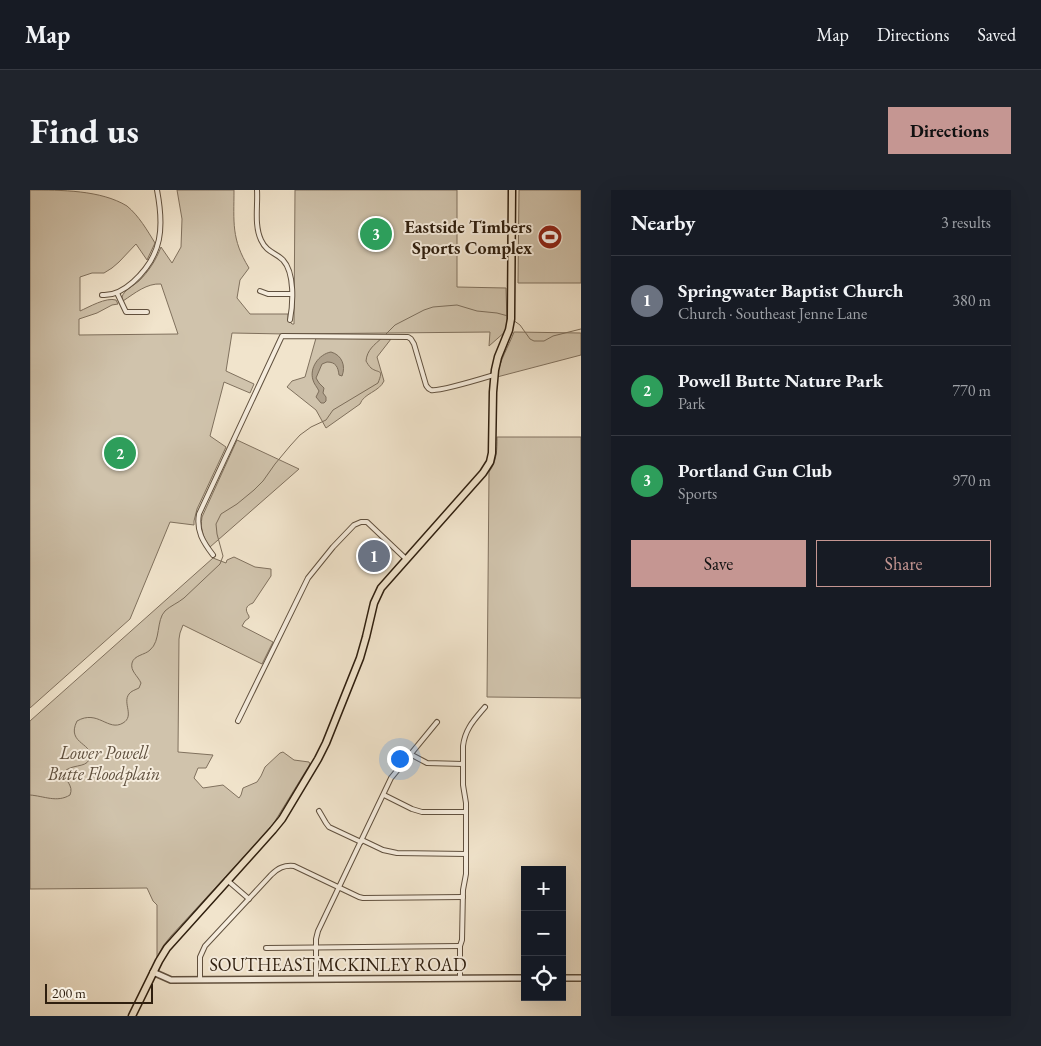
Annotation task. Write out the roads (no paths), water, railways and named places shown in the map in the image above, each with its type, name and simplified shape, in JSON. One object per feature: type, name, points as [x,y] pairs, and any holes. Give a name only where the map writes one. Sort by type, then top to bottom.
[{"type":"main road","points":[[132,1016],[162,954],[279,824],[321,753],[364,646],[376,596],[383,585],[483,473],[490,462],[494,375],[498,357],[511,324],[512,190]]},
{"type":"street","points":[[102,295],[110,296],[129,286],[138,278],[157,248],[161,216],[157,190]]},
{"type":"street","points":[[257,190],[260,237],[267,249],[282,259],[288,267],[291,277],[290,320]]},
{"type":"street","points":[[260,291],[268,294],[292,294]]},
{"type":"street","points":[[117,293],[126,312],[147,312]]},
{"type":"street","points":[[213,555],[203,541],[199,531],[200,511],[282,336],[406,336],[414,344],[426,385],[430,390],[494,375]]},
{"type":"street","points":[[238,721],[308,578],[333,547],[354,526],[361,522],[367,522],[406,559]]},
{"type":"street","points":[[460,978],[462,897],[466,874],[466,803],[463,785],[464,746],[466,734],[472,722],[485,707]]},
{"type":"street","points":[[316,979],[316,939],[318,931],[394,773],[437,722]]},
{"type":"street","points":[[410,754],[427,763],[463,764]]},
{"type":"street","points":[[384,795],[422,812],[466,812]]},
{"type":"street","points":[[319,811],[329,827],[383,850],[397,853],[466,854]]},
{"type":"street","points":[[200,980],[200,957],[203,950],[274,871],[281,867],[294,866],[363,898],[462,897]]},
{"type":"street","points":[[227,880],[249,899]]},
{"type":"street","points":[[266,948],[460,946]]},
{"type":"street","name":"SOUTHEAST MCKINLEY ROAD","points":[[153,972],[171,980],[521,978]]},
{"type":"street","points":[[566,978],[581,978]]},
{"type":"waterway","points":[[384,336],[395,325],[433,307],[457,305],[477,311],[508,316]]},
{"type":"waterway","points":[[513,320],[534,341],[544,341],[553,336],[581,329]]},
{"type":"waterway","points":[[30,795],[55,799],[70,795],[71,789],[64,772],[87,762],[90,754],[89,750],[75,735],[74,729],[77,721],[91,718],[112,725],[118,725],[126,720],[128,717],[127,698],[131,692],[139,688],[141,683],[132,669],[133,660],[148,652],[153,646],[156,641],[160,620],[165,611],[184,598],[220,564],[223,556],[216,524],[221,514],[254,490],[300,435],[326,420],[333,410],[378,383],[381,373],[371,368],[366,361],[369,351],[382,338]]},
{"type":"place","name":"Portland Gun Club","points":[[376,234]]},
{"type":"place","name":"Eastside Timbers Sports Complex","points":[[550,237]]},
{"type":"place","name":"Powell Butte Nature Park","points":[[120,453]]},
{"type":"place","name":"Springwater Baptist Church","points":[[374,556]]},
{"type":"park label","name":"Lower Powell Butte Floodplain","points":[[104,763]]}]
